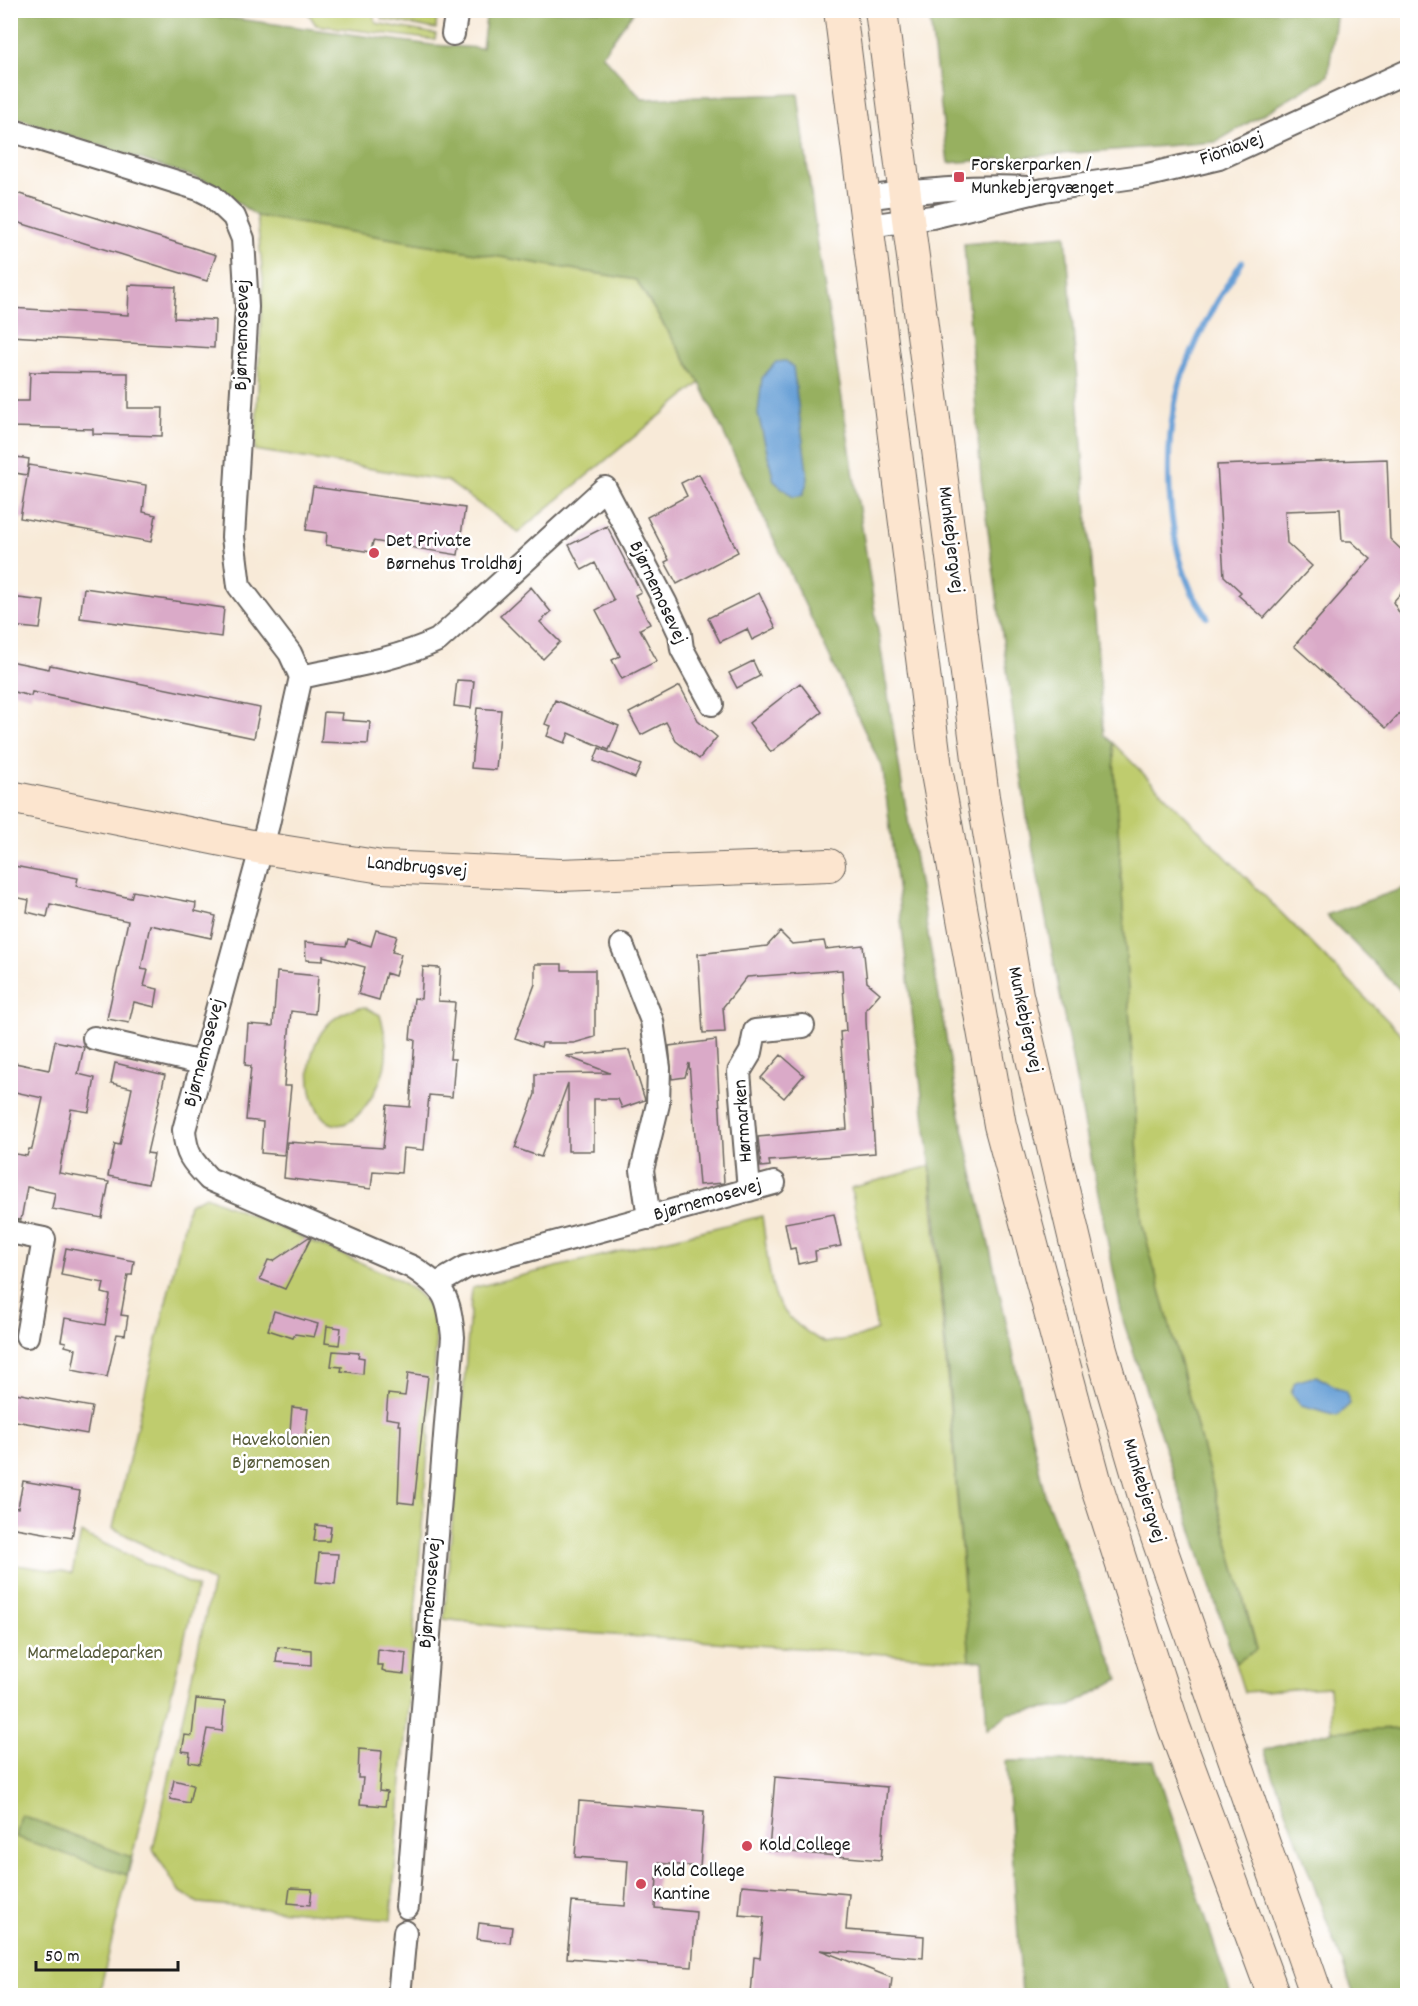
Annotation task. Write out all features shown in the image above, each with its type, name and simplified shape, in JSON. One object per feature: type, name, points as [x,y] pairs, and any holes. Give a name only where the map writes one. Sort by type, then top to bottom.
[{"type":"street","points":[[453,34],[457,10]]},
{"type":"street","name":"Munkebjergvej","points":[[840,10],[936,768],[1000,1125],[1096,1484],[1174,1727],[1274,1995]]},
{"type":"street","name":"Munkebjergvej","points":[[881,10],[983,797],[1017,995],[1100,1346],[1151,1520],[1317,1995]]},
{"type":"street","name":"Fioniavej","points":[[866,212],[907,206],[993,186],[1044,189],[1148,175],[1219,159],[1407,71]]},
{"type":"street","name":"Bjørnemosevej","points":[[10,130],[199,189],[211,195],[234,217],[243,239],[247,307],[233,537],[234,562],[239,586],[290,653],[301,676],[283,764],[262,848],[184,1130],[189,1159],[209,1179],[412,1267],[437,1284],[450,1308],[453,1337],[407,1906]]},
{"type":"street","name":"Bjørnemosevej","points":[[301,676],[413,652],[438,640],[605,488],[665,602],[680,634],[682,649],[712,704]]},
{"type":"street","name":"Landbrugsvej","points":[[10,797],[262,848],[382,867],[537,875],[829,865]]},
{"type":"street","points":[[622,945],[652,1021],[659,1068],[658,1104],[642,1170],[649,1218]]},
{"type":"street","name":"Hørmarken","points":[[749,1190],[739,1072],[751,1052],[755,1031],[803,1026]]},
{"type":"street","points":[[94,1038],[201,1063]]},
{"type":"street","name":"Bjørnemosevej","points":[[437,1284],[466,1268],[774,1183]]},
{"type":"street","points":[[10,1232],[44,1239],[27,1336]]},
{"type":"street","points":[[399,1995],[405,1932]]},
{"type":"green space","points":[[11,10],[177,11],[432,45],[482,48],[487,11],[634,11],[602,55],[642,99],[798,94],[816,232],[903,791],[958,1106],[1045,1496],[1119,1679],[1071,1706],[1010,1713],[987,1729],[983,1661],[970,1660],[935,1204],[883,770],[700,383],[636,280],[257,216],[206,181],[11,116]]},
{"type":"green space","points":[[324,10],[372,11],[376,23],[436,34],[435,40],[316,25],[308,13]]},
{"type":"green space","points":[[929,10],[1337,11],[1328,76],[1216,142],[948,163]]},
{"type":"green space","points":[[378,11],[437,11],[436,29],[382,19]]},
{"type":"green space","points":[[257,216],[636,280],[700,383],[518,532],[447,481],[255,450],[263,279]]},
{"type":"green space","points":[[1066,235],[1104,735],[1113,743],[1142,1223],[1257,1650],[1235,1663],[1123,1320],[1027,818],[981,479],[964,244]]},
{"type":"green space","points":[[1113,743],[1407,1040],[1407,1729],[1332,1731],[1329,1687],[1244,1692],[1235,1663],[1257,1649],[1142,1223]]},
{"type":"green space","points":[[1408,887],[1407,997],[1326,915]]},
{"type":"green space","points":[[365,1007],[380,1015],[386,1048],[384,1068],[371,1098],[350,1121],[333,1124],[319,1112],[311,1091],[310,1065],[318,1039],[336,1018]]},
{"type":"green space","points":[[930,1166],[970,1660],[514,1628],[444,1619],[472,1288],[762,1216],[772,1286],[783,1310],[803,1329],[825,1343],[859,1337],[877,1330],[851,1188]]},
{"type":"green space","name":"Havekolonien Bjørnemosen","points":[[206,1196],[396,1278],[424,1300],[432,1315],[436,1349],[391,1920],[198,1903],[179,1891],[153,1849],[213,1582],[113,1528],[189,1204]]},
{"type":"green space","name":"Marmeladeparken","points":[[81,1533],[197,1587],[100,1990],[110,1995],[11,1995],[10,1564],[72,1573]]},
{"type":"green space","points":[[1407,1729],[1407,1995],[1354,1995],[1264,1750],[1332,1731]]},
{"type":"green space","points":[[1006,1761],[1154,1761],[1231,1995],[1022,1995]]},
{"type":"green space","points":[[21,1815],[131,1857],[127,1875],[16,1837]]},
{"type":"water","points":[[786,361],[793,367],[808,479],[803,495],[793,497],[774,481],[758,414],[762,378],[776,362]]},
{"type":"water","points":[[1316,1376],[1346,1392],[1350,1404],[1337,1416],[1301,1406],[1291,1393],[1295,1382]]},
{"type":"building","points":[[10,191],[216,255],[207,281],[10,220]]},
{"type":"building","points":[[129,285],[176,287],[174,318],[215,320],[214,348],[10,336],[10,308],[128,315]]},
{"type":"building","points":[[30,372],[128,373],[128,408],[163,408],[162,436],[93,434],[93,429],[10,427],[10,401],[29,401]]},
{"type":"building","points":[[10,456],[29,459],[27,475],[10,472]]},
{"type":"building","points":[[1387,459],[1390,539],[1407,555],[1407,586],[1393,602],[1407,626],[1407,705],[1386,728],[1294,646],[1371,559],[1351,541],[1342,541],[1340,509],[1285,511],[1287,543],[1312,566],[1264,618],[1238,595],[1241,592],[1224,576],[1217,465]]},
{"type":"building","points":[[29,465],[146,485],[143,512],[156,515],[151,542],[20,518]]},
{"type":"building","points":[[699,474],[738,552],[677,584],[665,562],[669,560],[647,517],[687,496],[681,483]]},
{"type":"building","points":[[313,487],[465,508],[458,555],[373,541],[371,552],[326,545],[327,533],[306,530]]},
{"type":"building","points":[[607,526],[641,592],[635,595],[650,624],[640,629],[657,661],[622,679],[612,660],[620,656],[596,610],[614,601],[595,563],[582,570],[569,545]]},
{"type":"building","points":[[531,587],[551,612],[540,622],[560,642],[543,659],[500,616]]},
{"type":"building","points":[[84,588],[224,608],[221,637],[80,618]]},
{"type":"building","points":[[759,593],[776,628],[752,640],[747,629],[720,642],[708,618]]},
{"type":"building","points":[[10,597],[44,601],[40,629],[10,626]]},
{"type":"building","points":[[10,661],[49,669],[50,665],[260,708],[254,738],[32,692],[31,696],[10,691]]},
{"type":"building","points":[[753,661],[760,676],[737,688],[729,673]]},
{"type":"building","points":[[457,680],[474,681],[471,708],[454,706]]},
{"type":"building","points":[[800,683],[822,712],[771,752],[749,723]]},
{"type":"building","points":[[680,686],[699,722],[717,737],[699,759],[676,741],[666,722],[641,735],[629,713]]},
{"type":"building","points":[[555,700],[619,726],[609,750],[569,733],[565,743],[547,736],[551,726],[545,724]]},
{"type":"building","points":[[477,708],[501,710],[496,770],[471,768]]},
{"type":"building","points":[[324,712],[342,713],[341,720],[370,722],[368,744],[321,742]]},
{"type":"building","points":[[599,748],[641,765],[635,778],[594,761]]},
{"type":"building","points":[[14,866],[78,878],[76,886],[131,898],[133,891],[196,903],[195,911],[216,916],[211,938],[150,925],[141,969],[148,970],[144,986],[158,989],[155,1007],[134,1002],[129,1023],[107,1019],[128,921],[50,904],[47,917],[27,912],[29,900],[10,896],[10,872]]},
{"type":"building","points":[[376,930],[397,936],[392,952],[401,954],[395,976],[386,973],[379,1000],[358,994],[365,967],[323,956],[323,961],[306,960],[305,942],[346,946],[348,939],[371,946]]},
{"type":"building","points":[[780,932],[792,944],[824,941],[826,949],[863,945],[867,982],[880,993],[866,1009],[875,1153],[769,1161],[770,1166],[761,1167],[758,1137],[847,1129],[840,1032],[846,1031],[842,970],[747,977],[723,1007],[725,1032],[703,1033],[698,954],[767,946]]},
{"type":"building","points":[[535,964],[562,964],[562,970],[595,970],[595,1037],[574,1043],[542,1043],[541,1047],[515,1038],[535,984]]},
{"type":"building","points":[[423,967],[440,968],[438,1001],[455,1002],[450,1059],[455,1059],[452,1097],[429,1095],[424,1150],[403,1148],[401,1173],[373,1171],[371,1189],[284,1178],[287,1142],[383,1148],[387,1105],[410,1107],[415,1040],[410,1039],[414,998],[421,999]]},
{"type":"building","points":[[277,972],[318,976],[315,1014],[291,1011],[284,1086],[291,1086],[284,1155],[261,1153],[263,1122],[246,1120],[251,1066],[245,1065],[248,1024],[273,1026]]},
{"type":"building","points":[[716,1040],[724,1183],[699,1185],[689,1063],[685,1077],[672,1079],[669,1046]]},
{"type":"building","points":[[55,1041],[84,1047],[78,1074],[95,1078],[89,1112],[71,1109],[59,1173],[109,1182],[102,1218],[52,1209],[55,1193],[27,1187],[21,1220],[10,1219],[10,1153],[27,1156],[29,1149],[32,1149],[43,1098],[10,1091],[10,1062],[49,1070]]},
{"type":"building","points":[[629,1050],[645,1100],[622,1108],[618,1099],[594,1099],[594,1151],[568,1151],[568,1083],[541,1157],[515,1148],[535,1094],[535,1074],[610,1073],[566,1056]]},
{"type":"building","points":[[781,1055],[804,1075],[784,1098],[761,1078]]},
{"type":"building","points":[[115,1063],[165,1075],[147,1153],[154,1154],[148,1184],[108,1176],[115,1144],[120,1145],[132,1088],[111,1083]]},
{"type":"building","points":[[834,1214],[841,1246],[815,1251],[816,1260],[798,1264],[795,1248],[790,1249],[785,1223]]},
{"type":"building","points":[[309,1237],[311,1238],[285,1289],[260,1279],[268,1260],[273,1261]]},
{"type":"building","points":[[66,1248],[134,1261],[132,1275],[128,1275],[121,1315],[128,1316],[125,1335],[117,1334],[107,1377],[72,1370],[76,1349],[65,1346],[66,1342],[61,1341],[65,1318],[105,1325],[110,1295],[102,1293],[104,1283],[61,1275]]},
{"type":"building","points":[[274,1311],[318,1324],[314,1337],[295,1334],[293,1338],[268,1330]]},
{"type":"building","points":[[327,1326],[341,1328],[339,1345],[325,1343]]},
{"type":"building","points":[[333,1351],[359,1353],[358,1357],[364,1358],[363,1374],[341,1371],[342,1367],[331,1366]]},
{"type":"building","points":[[408,1373],[428,1376],[414,1504],[398,1502],[401,1425],[398,1425],[399,1420],[386,1418],[388,1394],[405,1396]]},
{"type":"building","points":[[10,1392],[92,1407],[87,1434],[10,1420]]},
{"type":"building","points":[[292,1407],[308,1409],[304,1446],[289,1444]]},
{"type":"building","points":[[23,1481],[80,1491],[72,1538],[10,1527],[10,1507],[18,1508]]},
{"type":"building","points":[[316,1525],[331,1527],[329,1541],[314,1541]]},
{"type":"building","points":[[319,1553],[338,1554],[335,1584],[316,1582]]},
{"type":"building","points":[[278,1647],[311,1650],[311,1665],[276,1662]]},
{"type":"building","points":[[378,1649],[406,1653],[404,1674],[382,1670],[383,1665],[377,1665]]},
{"type":"building","points":[[196,1699],[225,1702],[222,1731],[207,1729],[200,1764],[189,1762],[190,1752],[182,1751],[185,1735],[192,1736]]},
{"type":"building","points":[[359,1749],[382,1751],[379,1791],[387,1792],[385,1806],[360,1804],[363,1778],[358,1778]]},
{"type":"building","points":[[775,1777],[887,1787],[881,1860],[769,1850]]},
{"type":"building","points":[[174,1780],[193,1785],[189,1803],[170,1799]]},
{"type":"building","name":"Kold College Kantine","points":[[579,1801],[704,1811],[700,1867],[658,1863],[655,1908],[696,1912],[692,1967],[567,1958],[572,1902],[625,1906],[628,1861],[575,1857]]},
{"type":"building","points":[[742,1885],[849,1894],[846,1930],[924,1936],[923,1958],[820,1950],[892,1978],[890,1995],[751,1995],[754,1957],[760,1958],[764,1917],[739,1915]]},
{"type":"building","points":[[290,1888],[312,1889],[310,1905],[288,1903]]},
{"type":"building","points":[[479,1923],[512,1927],[510,1943],[477,1939]]},
{"type":"waterway","points":[[1207,617],[1191,590],[1175,538],[1171,509],[1169,448],[1172,419],[1186,366],[1211,312],[1242,262]]},
{"type":"place","name":"Forskerparken / Munkebjergvænget","points":[[959,177]]},
{"type":"place","name":"Det Private Børnehus Troldhøj","points":[[374,553]]},
{"type":"place","name":"Kold College","points":[[747,1846]]},
{"type":"place","name":"Kold College Kantine","points":[[641,1884]]}]
